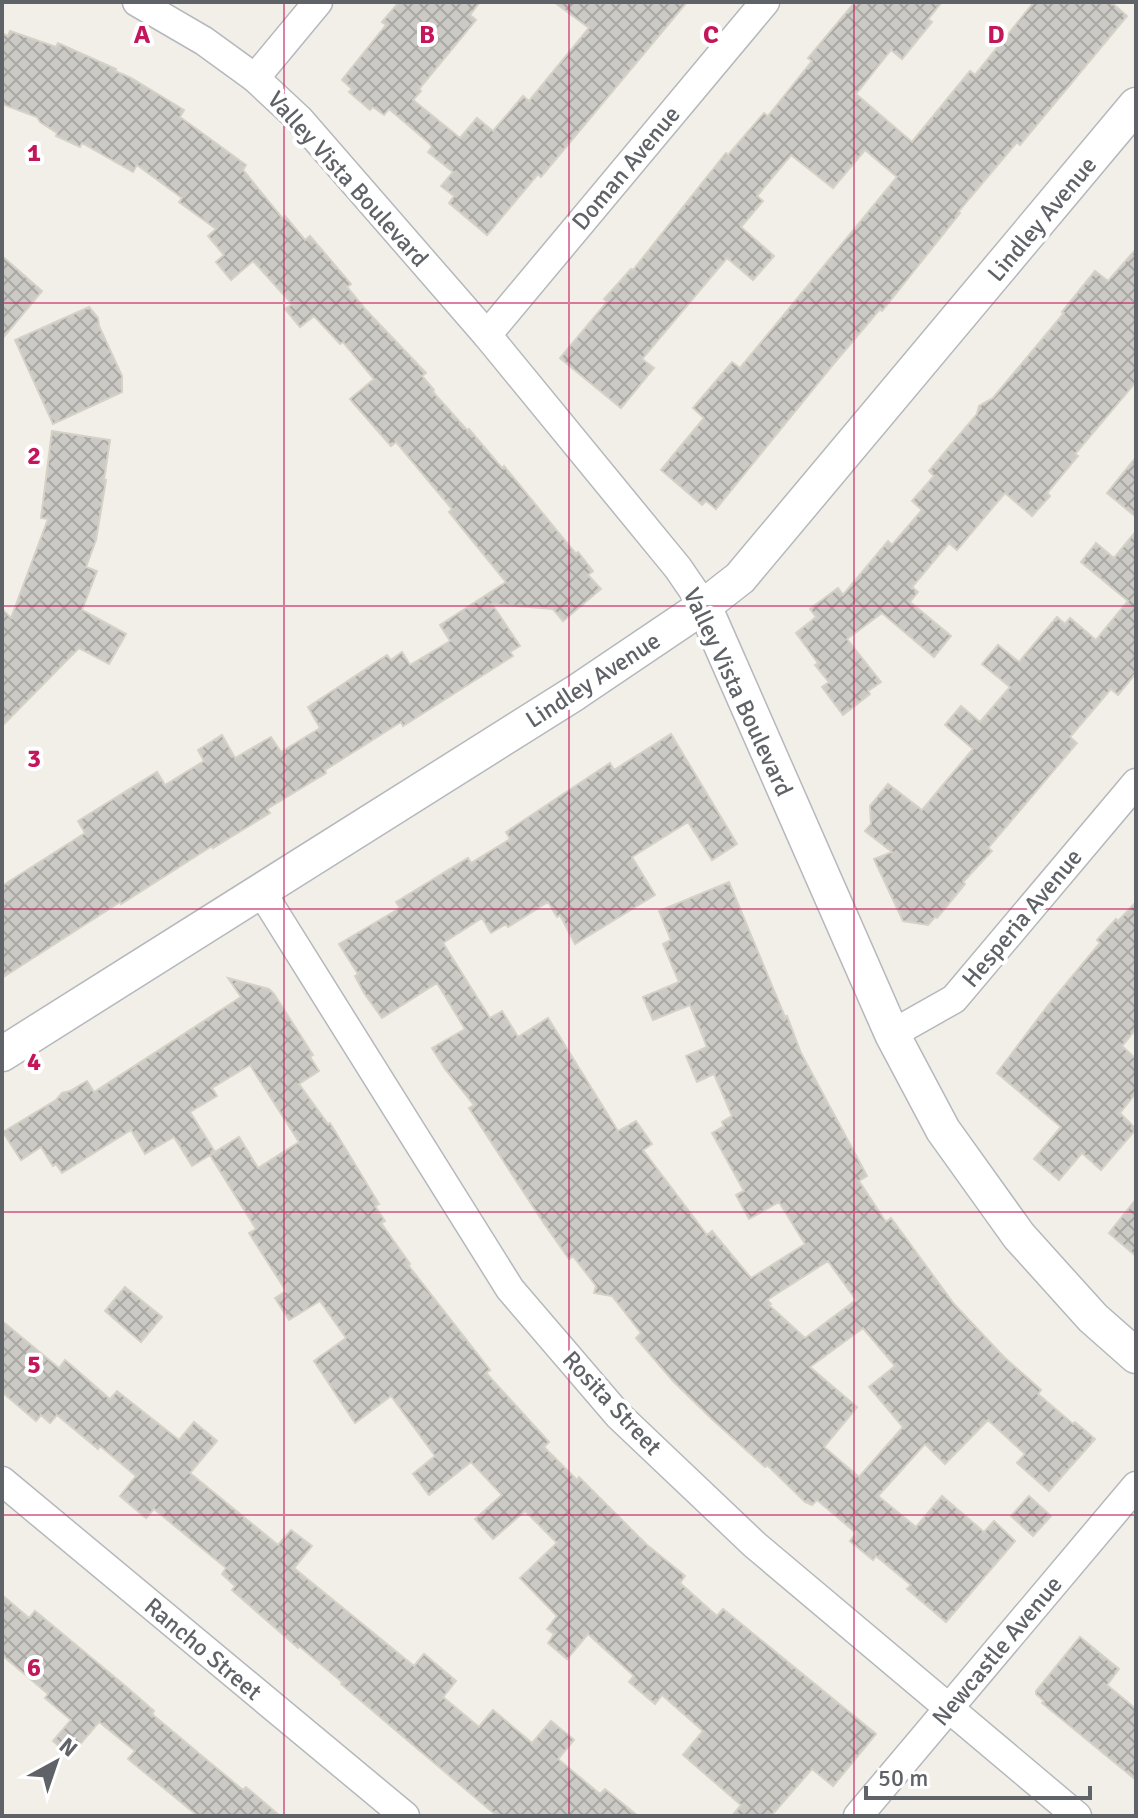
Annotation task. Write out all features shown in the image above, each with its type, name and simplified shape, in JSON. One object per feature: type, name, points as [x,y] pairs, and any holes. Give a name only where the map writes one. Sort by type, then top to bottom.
[{"type":"street","name":"Valley Vista Boulevard","points":[[137,2],[204,41],[255,78],[299,119],[487,335],[678,568],[704,606],[892,1034],[943,1130],[1019,1236],[1093,1318],[1136,1356]]},
{"type":"street","points":[[255,78],[318,2]]},
{"type":"street","name":"Doman Avenue","points":[[487,335],[765,2]]},
{"type":"street","name":"Lindley Avenue","points":[[2,1054],[562,701],[704,606],[753,564],[1136,105]]},
{"type":"street","name":"Hesperia Avenue","points":[[892,1034],[954,999],[1136,783]]},
{"type":"street","name":"Rosita Street","points":[[261,891],[510,1289],[618,1415],[755,1545],[1077,1816]]},
{"type":"street","name":"Rancho Street","points":[[2,1481],[405,1816]]},
{"type":"street","name":"Newcastle Avenue","points":[[858,1816],[1136,1486]]},
{"type":"building","points":[[399,2],[480,2],[470,15],[476,20],[413,100],[460,138],[477,118],[493,131],[523,96],[529,101],[589,28],[554,2],[687,2],[541,177],[538,174],[487,235],[449,203],[454,196],[441,186],[453,172],[428,152],[432,147],[429,143],[389,109],[384,115],[373,107],[370,110],[349,92],[352,89],[342,80],[386,25],[382,22]]},
{"type":"building","points":[[855,2],[942,2],[928,19],[932,22],[902,59],[891,50],[856,94],[912,142],[970,71],[975,75],[1034,2],[1111,2],[1127,16],[1020,145],[1017,142],[958,212],[882,311],[880,309],[831,367],[716,509],[706,501],[702,505],[661,470],[704,418],[693,408],[732,362],[740,368],[897,177],[865,150],[833,188],[791,155],[757,196],[763,201],[741,227],[774,256],[753,280],[727,258],[642,359],[654,368],[621,408],[560,358],[607,302],[604,299],[633,270],[726,153],[728,155],[764,113],[768,116],[812,61],[808,58]]},
{"type":"building","points":[[10,31],[56,47],[58,43],[116,69],[184,110],[180,117],[246,165],[243,170],[283,219],[285,216],[305,240],[310,236],[351,284],[347,287],[365,309],[426,373],[422,376],[433,392],[502,468],[504,466],[576,554],[578,552],[593,571],[588,575],[601,589],[563,621],[553,609],[492,604],[520,646],[510,652],[513,656],[403,726],[401,722],[267,809],[270,813],[120,902],[2,978],[2,886],[85,833],[78,821],[157,772],[165,785],[204,761],[198,750],[222,735],[235,758],[271,737],[281,752],[320,728],[308,707],[387,655],[391,660],[402,652],[410,665],[450,641],[440,625],[506,582],[449,512],[452,509],[396,442],[391,446],[350,399],[374,379],[343,342],[340,344],[314,316],[300,327],[285,309],[292,304],[253,261],[231,280],[216,262],[224,255],[208,236],[216,229],[179,202],[182,198],[137,165],[133,172],[82,143],[80,147],[56,136],[57,133],[37,117],[2,104],[2,33],[8,36]]},
{"type":"building","points":[[1136,249],[1136,382],[1075,454],[1078,456],[1032,516],[1005,493],[957,550],[949,543],[912,587],[918,592],[910,602],[951,636],[934,657],[882,613],[847,639],[881,682],[843,715],[822,687],[829,682],[796,633],[816,617],[810,609],[838,588],[843,595],[888,541],[892,545],[922,510],[912,501],[934,476],[929,471],[977,414],[979,406],[993,398],[1095,271],[1108,281]]},
{"type":"building","points":[[2,256],[42,291],[2,339]]},
{"type":"building","points":[[89,307],[98,318],[122,376],[122,392],[53,424],[15,340]]},
{"type":"building","points":[[52,431],[110,440],[96,540],[86,567],[97,571],[82,610],[126,634],[109,664],[79,648],[2,726],[2,609],[11,618],[48,519],[41,518]]},
{"type":"building","points":[[1136,457],[1136,517],[1107,493]]},
{"type":"building","points":[[1136,531],[1136,673],[1118,695],[1111,689],[1070,737],[1077,743],[988,848],[992,851],[963,882],[965,884],[937,918],[928,925],[903,921],[874,859],[892,852],[865,831],[871,824],[870,806],[888,784],[922,810],[973,749],[945,725],[961,706],[980,722],[1010,687],[982,664],[998,645],[1019,662],[1057,617],[1065,624],[1070,618],[1096,640],[1128,601],[1081,562],[1096,543],[1114,558]]},
{"type":"building","points":[[671,734],[737,844],[712,860],[688,822],[632,857],[655,895],[575,944],[560,915],[557,917],[548,902],[508,927],[506,924],[491,933],[482,918],[443,943],[490,1018],[502,1011],[518,1037],[548,1018],[618,1131],[636,1121],[652,1144],[643,1150],[707,1235],[712,1231],[751,1278],[805,1244],[779,1202],[749,1219],[736,1195],[744,1191],[712,1133],[724,1126],[722,1122],[732,1116],[714,1074],[697,1082],[686,1056],[707,1047],[690,1005],[653,1020],[643,997],[679,982],[663,944],[671,940],[659,911],[729,882],[801,1053],[867,1176],[859,1181],[886,1222],[891,1218],[954,1304],[1004,1357],[1041,1390],[1038,1394],[1095,1439],[1049,1491],[1017,1463],[1025,1454],[988,1420],[945,1464],[925,1444],[878,1496],[916,1527],[942,1496],[984,1532],[994,1521],[1015,1541],[946,1622],[907,1589],[911,1585],[876,1556],[873,1560],[850,1541],[856,1533],[817,1500],[812,1505],[805,1502],[713,1420],[673,1381],[636,1338],[641,1333],[612,1296],[594,1293],[596,1286],[573,1256],[569,1259],[543,1222],[469,1108],[474,1105],[432,1048],[465,1029],[437,983],[382,1018],[364,993],[355,976],[358,974],[339,944],[400,908],[396,902],[468,858],[471,863],[510,839],[506,832],[610,763],[614,770]],"holes":[[[828,1261],[856,1300],[805,1338],[767,1300]],[[863,1328],[895,1366],[869,1387],[903,1427],[859,1477],[824,1447],[857,1407],[810,1367]]]},
{"type":"building","points":[[1136,902],[1136,1029],[1122,1046],[1136,1059],[1136,1093],[1120,1113],[1136,1129],[1101,1170],[1082,1153],[1059,1180],[1034,1159],[1061,1127],[997,1073],[1100,943],[1097,940]]},
{"type":"building","points":[[228,978],[269,989],[313,1055],[310,1057],[319,1071],[299,1084],[330,1123],[379,1204],[375,1206],[385,1221],[381,1223],[408,1265],[490,1370],[486,1373],[549,1442],[544,1447],[646,1544],[685,1576],[680,1583],[717,1616],[723,1609],[876,1734],[833,1786],[812,1769],[771,1816],[732,1816],[741,1805],[683,1755],[703,1731],[662,1695],[655,1704],[629,1682],[634,1676],[588,1634],[567,1659],[548,1643],[554,1634],[547,1629],[557,1616],[520,1578],[557,1543],[525,1511],[493,1539],[475,1519],[502,1495],[471,1462],[429,1495],[413,1474],[435,1456],[391,1396],[355,1423],[314,1361],[346,1338],[320,1301],[289,1320],[275,1298],[286,1291],[249,1233],[256,1229],[210,1155],[192,1166],[174,1137],[145,1154],[131,1130],[62,1173],[56,1164],[53,1166],[41,1147],[21,1160],[3,1132],[56,1100],[62,1093],[87,1081],[94,1092],[241,997]],"holes":[[[250,1065],[299,1142],[258,1168],[239,1137],[215,1152],[190,1112],[217,1096],[212,1088]]]},
{"type":"building","points":[[1136,1199],[1136,1256],[1109,1233]]},
{"type":"building","points":[[125,1287],[162,1317],[141,1342],[105,1311]]},
{"type":"building","points":[[2,1321],[59,1368],[65,1360],[110,1399],[117,1391],[179,1440],[194,1422],[217,1441],[190,1473],[278,1545],[291,1530],[312,1546],[294,1568],[414,1666],[424,1654],[456,1681],[443,1697],[479,1727],[493,1710],[532,1743],[551,1721],[574,1740],[558,1759],[600,1794],[605,1789],[638,1816],[497,1816],[232,1590],[235,1586],[222,1574],[226,1568],[154,1509],[146,1518],[120,1496],[136,1476],[57,1415],[50,1423],[41,1415],[36,1421],[2,1392]]},
{"type":"building","points":[[1029,1496],[1051,1516],[1033,1536],[1011,1516]]},
{"type":"building","points":[[2,1595],[29,1618],[35,1611],[123,1684],[154,1711],[152,1714],[202,1756],[280,1816],[198,1816],[128,1759],[135,1751],[99,1722],[70,1756],[53,1741],[71,1720],[45,1698],[48,1694],[2,1655]]},
{"type":"building","points":[[1080,1637],[1119,1669],[1107,1685],[1136,1709],[1136,1780],[1042,1703],[1044,1701],[1036,1694]]}]
